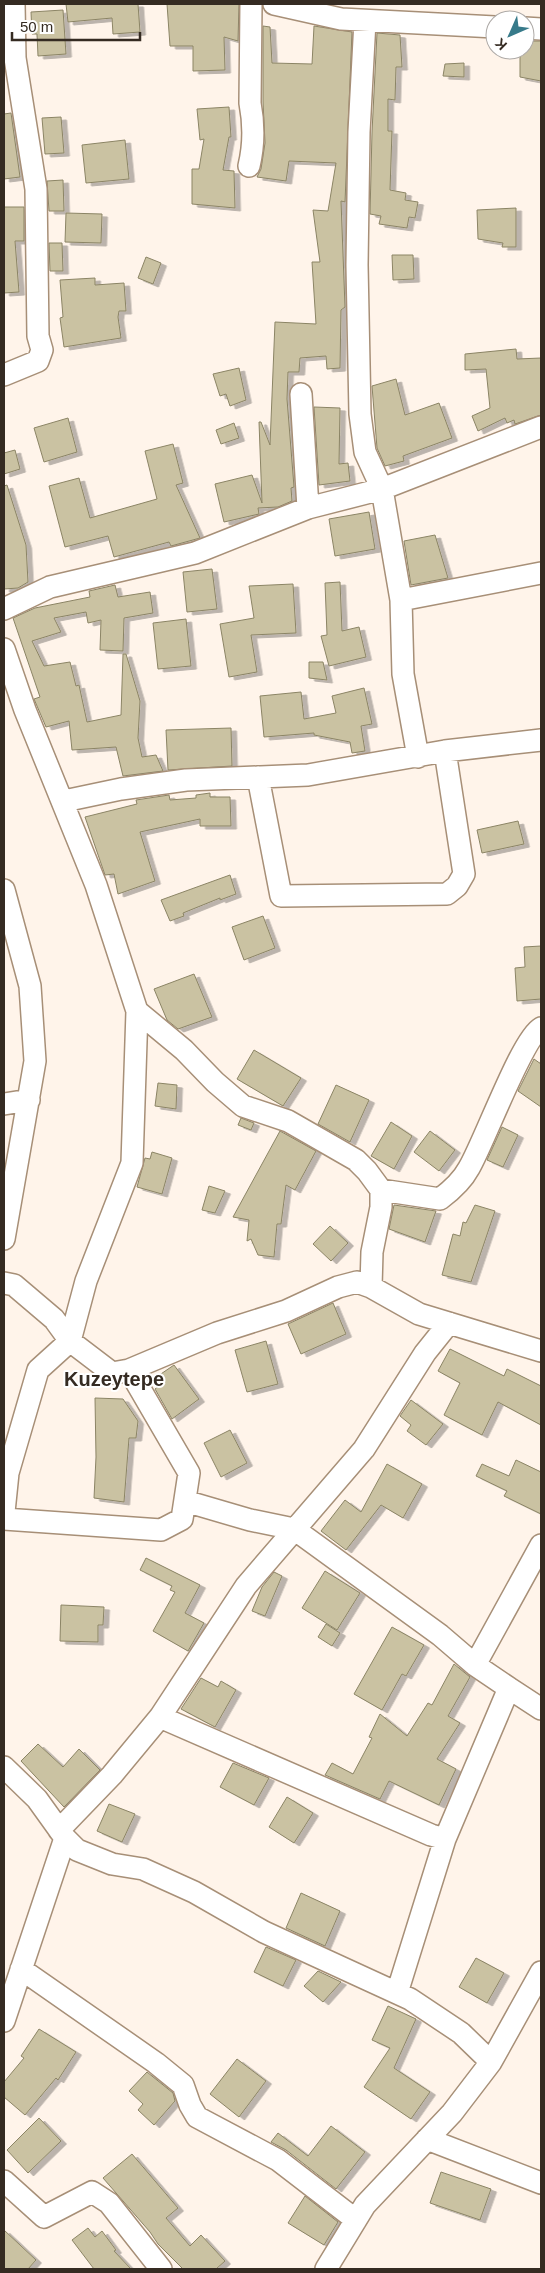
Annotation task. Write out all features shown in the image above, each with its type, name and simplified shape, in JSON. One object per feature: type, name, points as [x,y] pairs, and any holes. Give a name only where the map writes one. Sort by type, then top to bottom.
[{"type":"street","points":[[4,375],[38,361],[42,350],[38,336],[36,189],[15,58],[14,4]]},
{"type":"street","points":[[249,166],[253,138],[250,103],[251,4]]},
{"type":"street","points":[[274,4],[341,19],[485,27]]},
{"type":"street","points":[[365,21],[359,151],[357,265],[360,414],[366,452],[382,489],[401,600],[403,674],[418,757]]},
{"type":"street","points":[[301,394],[308,508]]},
{"type":"street","points":[[4,609],[50,587],[195,553],[308,508],[382,489],[541,427]]},
{"type":"street","points":[[401,600],[541,573]]},
{"type":"street","points":[[4,649],[26,710],[96,885],[137,1011],[132,1163],[86,1281],[70,1342],[38,1370],[8,1473],[4,1512]]},
{"type":"street","points":[[64,801],[121,789],[186,780],[308,775],[445,751],[541,740]]},
{"type":"street","points":[[258,777],[281,896],[447,894],[457,886],[464,874],[445,751]]},
{"type":"street","points":[[4,890],[30,986],[35,1061],[4,1238]]},
{"type":"street","points":[[137,1011],[184,1050],[215,1082],[243,1106],[288,1121],[356,1160],[367,1171],[381,1190],[381,1207],[372,1252],[371,1287]]},
{"type":"street","points":[[381,1190],[440,1199],[455,1187],[469,1169],[520,1058],[536,1030],[541,1028]]},
{"type":"street","points":[[4,1104],[29,1100]]},
{"type":"street","points":[[4,1283],[14,1285],[54,1319],[70,1342],[112,1373],[129,1370],[217,1333],[286,1311],[338,1287],[357,1282],[371,1287],[419,1314],[541,1351]]},
{"type":"street","points":[[4,2021],[62,1834],[160,1717],[246,1586],[364,1449],[425,1353],[448,1323]]},
{"type":"street","points":[[4,1519],[161,1530],[182,1519],[189,1473],[129,1370]]},
{"type":"street","points":[[185,1501],[250,1520],[294,1529],[440,1635],[475,1665],[541,1709]]},
{"type":"street","points":[[475,1665],[541,1545]]},
{"type":"street","points":[[397,1993],[445,1838],[509,1688]]},
{"type":"street","points":[[160,1717],[430,1835],[445,1838]]},
{"type":"street","points":[[4,1767],[37,1800],[62,1834],[77,1850],[112,1864],[143,1869],[194,1892],[264,1932],[397,1993],[461,2033],[491,2062]]},
{"type":"street","points":[[21,1969],[156,2063],[183,2085],[190,2105],[197,2117],[278,2160],[356,2220]]},
{"type":"street","points":[[326,2269],[365,2205],[452,2113],[491,2062],[541,1972]]},
{"type":"street","points":[[427,2139],[541,2183]]},
{"type":"street","points":[[4,2181],[44,2218],[92,2192],[109,2204],[161,2269]]},
{"type":"building","points":[[66,4],[138,4],[140,32],[113,34],[112,18],[68,22]]},
{"type":"building","points":[[167,4],[239,4],[238,41],[224,37],[225,70],[193,71],[193,46],[170,46]]},
{"type":"building","points":[[63,10],[66,54],[38,56],[37,34],[32,34],[31,12]]},
{"type":"building","points":[[263,26],[270,27],[272,63],[312,64],[314,26],[352,32],[345,202],[341,201],[345,307],[341,310],[340,368],[327,369],[326,356],[300,358],[299,372],[288,372],[287,399],[294,487],[291,488],[292,501],[278,507],[258,508],[259,514],[224,522],[215,484],[252,475],[262,503],[259,422],[261,422],[270,445],[275,322],[316,324],[312,262],[320,262],[313,210],[328,211],[336,163],[289,161],[286,181],[257,177],[261,169],[265,143]]},
{"type":"building","points":[[377,33],[400,35],[402,67],[396,67],[395,100],[388,99],[388,131],[392,131],[390,190],[406,193],[405,200],[418,202],[415,218],[409,217],[407,228],[379,224],[381,216],[370,214]]},
{"type":"building","points":[[535,41],[541,41],[541,81],[520,77],[520,60],[535,60]]},
{"type":"building","points":[[464,63],[464,77],[443,76],[445,64]]},
{"type":"building","points":[[229,107],[231,137],[229,137],[223,170],[234,171],[235,208],[192,204],[192,169],[199,169],[204,139],[200,140],[197,109]]},
{"type":"building","points":[[11,113],[20,177],[4,179],[4,114]]},
{"type":"building","points":[[61,117],[64,153],[45,154],[42,118]]},
{"type":"building","points":[[125,140],[129,179],[86,183],[82,145]]},
{"type":"building","points":[[63,180],[64,211],[49,211],[47,181]]},
{"type":"building","points":[[4,207],[24,207],[24,241],[15,241],[19,292],[4,293]]},
{"type":"building","points":[[516,208],[516,247],[502,247],[503,243],[478,239],[477,210]]},
{"type":"building","points":[[66,213],[102,214],[101,243],[65,242]]},
{"type":"building","points":[[49,243],[62,243],[63,271],[50,271]]},
{"type":"building","points":[[392,255],[413,255],[414,279],[393,280]]},
{"type":"building","points":[[146,257],[161,263],[153,284],[138,278]]},
{"type":"building","points":[[95,278],[95,285],[124,283],[126,311],[119,311],[118,317],[121,338],[64,347],[60,318],[63,317],[60,280]]},
{"type":"building","points":[[516,349],[517,359],[541,358],[541,415],[515,424],[514,420],[507,423],[505,418],[478,431],[472,416],[490,408],[486,369],[465,370],[465,354]]},
{"type":"building","points":[[239,368],[246,400],[230,406],[226,394],[220,396],[213,374]]},
{"type":"building","points":[[396,379],[405,415],[439,403],[452,438],[403,456],[404,461],[385,466],[377,448],[372,386]]},
{"type":"building","points":[[314,407],[340,408],[339,464],[348,463],[350,481],[319,485]]},
{"type":"building","points":[[68,418],[77,452],[44,462],[34,428]]},
{"type":"building","points":[[234,423],[239,438],[221,444],[216,430]]},
{"type":"building","points":[[173,444],[183,483],[176,485],[200,538],[171,546],[169,542],[114,557],[108,536],[65,547],[49,486],[79,478],[90,518],[157,499],[145,451]]},
{"type":"building","points":[[15,450],[20,469],[4,474],[4,453]]},
{"type":"building","points":[[7,485],[26,545],[28,582],[18,588],[4,589],[4,486]]},
{"type":"building","points":[[369,512],[375,549],[335,556],[329,519]]},
{"type":"building","points":[[435,535],[448,578],[411,585],[404,541]]},
{"type":"building","points":[[212,569],[217,609],[187,612],[183,572]]},
{"type":"building","points":[[340,582],[342,631],[359,627],[366,657],[329,666],[321,636],[327,635],[325,583]]},
{"type":"building","points":[[293,584],[296,633],[251,635],[257,672],[229,677],[220,624],[254,618],[249,586]]},
{"type":"building","points":[[115,585],[118,597],[150,592],[153,613],[124,618],[123,651],[100,650],[101,620],[88,623],[86,612],[54,618],[61,632],[32,641],[44,666],[70,662],[76,686],[79,685],[87,722],[121,715],[123,654],[126,654],[140,701],[138,738],[142,757],[156,755],[163,771],[123,776],[116,747],[72,750],[69,721],[46,727],[34,699],[40,697],[13,618],[35,608],[90,597],[89,591]]},
{"type":"building","points":[[186,619],[191,666],[158,669],[153,623]]},
{"type":"building","points":[[309,662],[323,662],[327,680],[309,678]]},
{"type":"building","points":[[364,688],[372,724],[361,726],[365,751],[352,753],[350,742],[314,735],[314,733],[264,737],[260,696],[301,692],[304,719],[336,713],[332,696]]},
{"type":"building","points":[[231,728],[232,766],[168,770],[166,730]]},
{"type":"building","points":[[210,793],[210,797],[230,797],[231,826],[200,826],[200,819],[140,832],[155,881],[118,894],[114,874],[105,875],[85,817],[137,804],[136,800],[169,795],[170,800],[196,798],[196,795]]},
{"type":"building","points":[[518,821],[524,844],[482,853],[477,830]]},
{"type":"building","points":[[230,875],[236,894],[220,900],[220,898],[183,913],[184,916],[170,921],[161,900]]},
{"type":"building","points":[[263,916],[275,948],[244,960],[232,927]]},
{"type":"building","points":[[541,946],[541,999],[517,1001],[515,968],[525,967],[524,947]]},
{"type":"building","points":[[194,974],[212,1017],[178,1029],[167,1020],[154,989]]},
{"type":"building","points":[[254,1050],[301,1078],[283,1106],[237,1079]]},
{"type":"building","points":[[534,1059],[541,1064],[541,1107],[518,1091]]},
{"type":"building","points":[[158,1083],[177,1085],[176,1109],[155,1106]]},
{"type":"building","points":[[336,1085],[369,1100],[350,1142],[318,1124]]},
{"type":"building","points":[[241,1118],[254,1123],[251,1130],[238,1125]]},
{"type":"building","points":[[391,1122],[412,1136],[394,1169],[371,1156]]},
{"type":"building","points":[[502,1127],[518,1135],[503,1167],[487,1160]]},
{"type":"building","points":[[280,1131],[316,1151],[295,1190],[286,1185],[281,1224],[277,1224],[274,1257],[258,1255],[251,1239],[247,1241],[249,1220],[233,1217]]},
{"type":"building","points":[[430,1131],[455,1150],[439,1171],[414,1152]]},
{"type":"building","points":[[152,1152],[172,1158],[162,1194],[137,1187],[145,1158],[150,1159]]},
{"type":"building","points":[[209,1186],[225,1191],[215,1213],[202,1210]]},
{"type":"building","points":[[394,1205],[436,1211],[425,1242],[389,1229]]},
{"type":"building","points":[[475,1205],[495,1211],[471,1282],[442,1275],[453,1234],[460,1236],[463,1222],[466,1223]]},
{"type":"building","points":[[330,1226],[348,1243],[331,1261],[313,1244]]},
{"type":"building","points":[[333,1303],[346,1334],[301,1354],[288,1324]]},
{"type":"building","points":[[266,1341],[278,1384],[247,1392],[235,1350]]},
{"type":"building","points":[[450,1349],[504,1376],[507,1369],[541,1386],[541,1425],[498,1402],[482,1435],[444,1415],[460,1383],[438,1371]]},
{"type":"building","points":[[174,1365],[199,1399],[172,1419],[155,1389],[160,1385],[155,1378]]},
{"type":"building","points":[[95,1398],[123,1399],[138,1421],[136,1438],[129,1438],[124,1502],[94,1498],[96,1457]]},
{"type":"building","points":[[411,1400],[443,1424],[426,1445],[407,1431],[411,1425],[400,1416]]},
{"type":"building","points":[[230,1430],[247,1463],[221,1477],[204,1443]]},
{"type":"building","points":[[516,1460],[541,1472],[541,1514],[504,1496],[507,1491],[476,1476],[482,1464],[509,1476]]},
{"type":"building","points":[[387,1464],[422,1484],[403,1518],[381,1505],[346,1550],[321,1531],[345,1500],[361,1512]]},
{"type":"building","points":[[146,1558],[200,1585],[185,1613],[204,1623],[188,1651],[153,1631],[175,1592],[170,1590],[172,1586],[140,1570]]},
{"type":"building","points":[[325,1571],[360,1593],[337,1630],[302,1608]]},
{"type":"building","points":[[274,1572],[282,1576],[265,1616],[252,1611],[262,1587]]},
{"type":"building","points":[[61,1605],[104,1607],[103,1625],[98,1625],[98,1642],[60,1641]]},
{"type":"building","points":[[326,1624],[340,1633],[332,1646],[318,1637]]},
{"type":"building","points":[[392,1627],[424,1645],[406,1676],[402,1674],[382,1710],[354,1694]]},
{"type":"building","points":[[454,1664],[470,1677],[448,1716],[460,1723],[437,1759],[456,1769],[439,1805],[389,1781],[380,1799],[325,1775],[332,1763],[353,1774],[372,1738],[369,1737],[380,1714],[407,1736],[428,1703],[432,1705]]},
{"type":"building","points":[[201,1678],[218,1687],[221,1681],[236,1690],[215,1727],[181,1709]]},
{"type":"building","points":[[38,1744],[63,1767],[79,1749],[100,1770],[64,1807],[21,1761]]},
{"type":"building","points":[[233,1763],[269,1778],[254,1805],[220,1787]]},
{"type":"building","points":[[287,1797],[313,1813],[294,1843],[269,1827]]},
{"type":"building","points":[[109,1804],[135,1814],[122,1842],[97,1831]]},
{"type":"building","points":[[301,1893],[340,1911],[325,1946],[286,1928]]},
{"type":"building","points":[[266,1947],[296,1960],[283,1986],[254,1972]]},
{"type":"building","points":[[476,1958],[504,1973],[487,2003],[459,1987]]},
{"type":"building","points":[[318,1971],[341,1982],[323,2002],[304,1986]]},
{"type":"building","points":[[388,2006],[416,2019],[394,2068],[430,2092],[411,2119],[364,2087],[390,2048],[372,2040]]},
{"type":"building","points":[[39,2029],[76,2052],[58,2080],[56,2078],[25,2115],[4,2097],[4,2082],[24,2058],[21,2056]]},
{"type":"building","points":[[237,2059],[266,2081],[239,2117],[210,2094]]},
{"type":"building","points":[[147,2072],[173,2093],[175,2101],[154,2125],[138,2110],[143,2104],[129,2091]]},
{"type":"building","points":[[39,2118],[61,2141],[28,2173],[7,2150]]},
{"type":"building","points":[[331,2126],[365,2152],[336,2189],[286,2150],[271,2142],[278,2133],[308,2156]]},
{"type":"building","points":[[132,2154],[178,2208],[166,2218],[190,2246],[201,2235],[225,2261],[216,2269],[183,2269],[158,2244],[150,2232],[103,2178]]},
{"type":"building","points":[[441,2172],[491,2189],[480,2220],[430,2203]]},
{"type":"building","points":[[305,2196],[338,2222],[324,2245],[288,2223]]},
{"type":"building","points":[[88,2228],[95,2237],[102,2231],[116,2250],[114,2251],[131,2269],[94,2269],[72,2240]]},
{"type":"building","points":[[4,2230],[36,2260],[28,2269],[4,2269]]},
{"type":"district","name":"Kuzeytepe","points":[[114,1379]]}]
